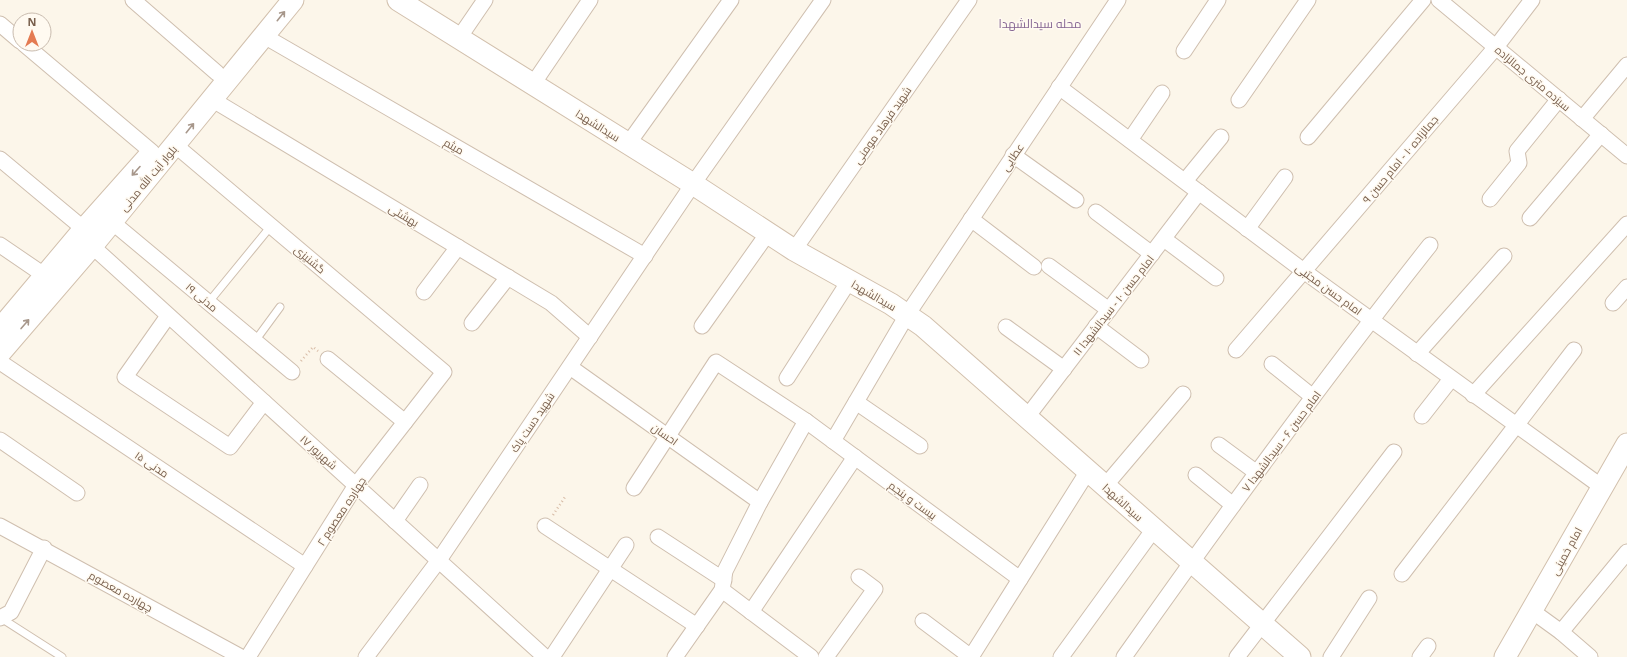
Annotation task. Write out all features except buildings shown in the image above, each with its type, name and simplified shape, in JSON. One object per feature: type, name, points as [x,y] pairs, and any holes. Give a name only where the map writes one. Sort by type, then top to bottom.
[{"type":"main road","name":"بلوار آیت الله مدنی","points":[[0,353],[152,152],[276,0]]},
{"type":"main road","name":"بلوار آیت الله مدنی","points":[[0,329],[44,275],[88,237],[112,222],[293,0]]},
{"type":"main road","name":"سیدالشهدا","points":[[398,0],[693,184],[794,250],[907,315],[923,326],[947,345],[1262,624],[1296,656]]},
{"type":"main road","name":"امام خمینی","points":[[1505,657],[1627,444]]},
{"type":"street","points":[[133,0],[217,73]]},
{"type":"street","points":[[459,38],[485,0]]},
{"type":"street","points":[[533,84],[590,0]]},
{"type":"street","points":[[628,144],[731,0]]},
{"type":"street","name":"شهید دست پاک","points":[[366,657],[439,560],[693,184],[823,0]]},
{"type":"street","name":"شهید فرهاد مومنی","points":[[794,250],[969,0]]},
{"type":"street","name":"عطایی","points":[[833,441],[907,315],[1118,0]]},
{"type":"street","points":[[1184,51],[1218,0]]},
{"type":"street","points":[[1239,100],[1308,0]]},
{"type":"street","points":[[1308,137],[1423,0]]},
{"type":"street","name":"سیزده متری جمالزاده","points":[[1439,0],[1582,119],[1626,152]]},
{"type":"street","name":"جمالزاده ۱۰ - امام حسن ۹","points":[[1236,350],[1496,47],[1532,0]]},
{"type":"street","points":[[0,24],[12,34]]},
{"type":"street","name":"میثم","points":[[264,36],[645,256]]},
{"type":"street","points":[[33,52],[152,152]]},
{"type":"street","points":[[1582,119],[1627,65]]},
{"type":"street","name":"امام حسن مجتبی","points":[[1059,87],[1304,272],[1602,487]]},
{"type":"street","points":[[1130,140],[1162,93]]},
{"type":"street","points":[[1490,199],[1519,163],[1517,151],[1559,99]]},
{"type":"street","name":"بهشتی","points":[[213,100],[551,303],[590,337]]},
{"type":"street","points":[[1530,218],[1601,134]]},
{"type":"street","points":[[1185,182],[1221,136]]},
{"type":"street","name":"گشنیزی","points":[[175,146],[444,372]]},
{"type":"street","points":[[1014,155],[1076,200]]},
{"type":"street","name":"۱۷ شهریور","points":[[0,159],[88,237],[168,316],[545,657]]},
{"type":"street","points":[[1247,229],[1285,177]]},
{"type":"street","name":"امام حسن ۱۰ - سیدالشهدا ۱۱","points":[[1027,417],[1199,192]]},
{"type":"street","points":[[1096,212],[1152,254]]},
{"type":"street","points":[[971,219],[1034,267]]},
{"type":"street","name":"مدنی ۱۹","points":[[112,222],[292,372]]},
{"type":"street","points":[[1473,395],[1627,224]]},
{"type":"street","points":[[702,326],[768,233]]},
{"type":"street","points":[[1164,239],[1216,278]]},
{"type":"street","points":[[0,245],[44,275]]},
{"type":"street","name":"امام حسن ۶ - سیدالشهدا ۷","points":[[1124,657],[1191,562],[1313,397],[1430,245]]},
{"type":"street","points":[[424,292],[458,247]]},
{"type":"street","points":[[1417,354],[1504,256]]},
{"type":"street","points":[[1049,266],[1109,310]]},
{"type":"street","points":[[472,322],[508,277]]},
{"type":"street","points":[[787,378],[849,281]]},
{"type":"street","points":[[1613,303],[1627,287]]},
{"type":"street","points":[[168,316],[124,377],[230,447],[264,402]]},
{"type":"street","points":[[1096,326],[1141,360]]},
{"type":"street","points":[[1006,327],[1064,369]]},
{"type":"street","points":[[1402,574],[1574,350]]},
{"type":"street","points":[[328,359],[405,422]]},
{"type":"street","name":"مدنی ۱۵","points":[[0,362],[305,566]]},
{"type":"street","name":"بیست و پنجم","points":[[668,436],[716,362],[806,421],[1020,579]]},
{"type":"street","points":[[1272,364],[1313,397]]},
{"type":"street","name":"احسان","points":[[570,367],[760,502]]},
{"type":"street","name":"چهارده معصوم ۲","points":[[248,657],[356,485],[444,372]]},
{"type":"street","points":[[1422,416],[1451,379]]},
{"type":"street","points":[[1106,486],[1182,394]]},
{"type":"street","points":[[856,402],[920,446]]},
{"type":"street","points":[[675,657],[723,585],[725,571],[760,502],[806,421]]},
{"type":"street","points":[[634,488],[668,436]]},
{"type":"street","points":[[0,440],[77,493]]},
{"type":"street","points":[[1219,445],[1257,473]]},
{"type":"street","points":[[1237,657],[1394,452]]},
{"type":"street","points":[[751,612],[855,457]]},
{"type":"street","points":[[923,621],[971,657],[1088,471]]},
{"type":"street","points":[[1196,475],[1233,505]]},
{"type":"street","points":[[394,520],[420,485]]},
{"type":"street","name":"چهارده معصوم","points":[[0,526],[44,548],[241,657]]},
{"type":"street","points":[[545,526],[697,626]]},
{"type":"street","points":[[1061,657],[1154,529]]},
{"type":"street","points":[[658,537],[723,585],[751,612],[811,657]]},
{"type":"street","points":[[552,657],[626,545]]},
{"type":"street","points":[[1,618],[11,612],[44,548]]},
{"type":"street","points":[[1562,632],[1625,557]]},
{"type":"street","points":[[826,657],[875,589],[859,577]]},
{"type":"street","points":[[1331,657],[1369,598]]},
{"type":"street","points":[[1532,611],[1562,632],[1590,657]]},
{"type":"lane","points":[[208,303],[271,226]]},
{"type":"lane","points":[[255,341],[280,307]]},
{"type":"lane","points":[[1,618],[62,657]]},
{"type":"path","points":[[292,372],[313,347],[328,359]]},
{"type":"path","points":[[545,526],[565,497]]},
{"type":"district","name":"محله سیدالشهدا","points":[[1040,23]]}]
